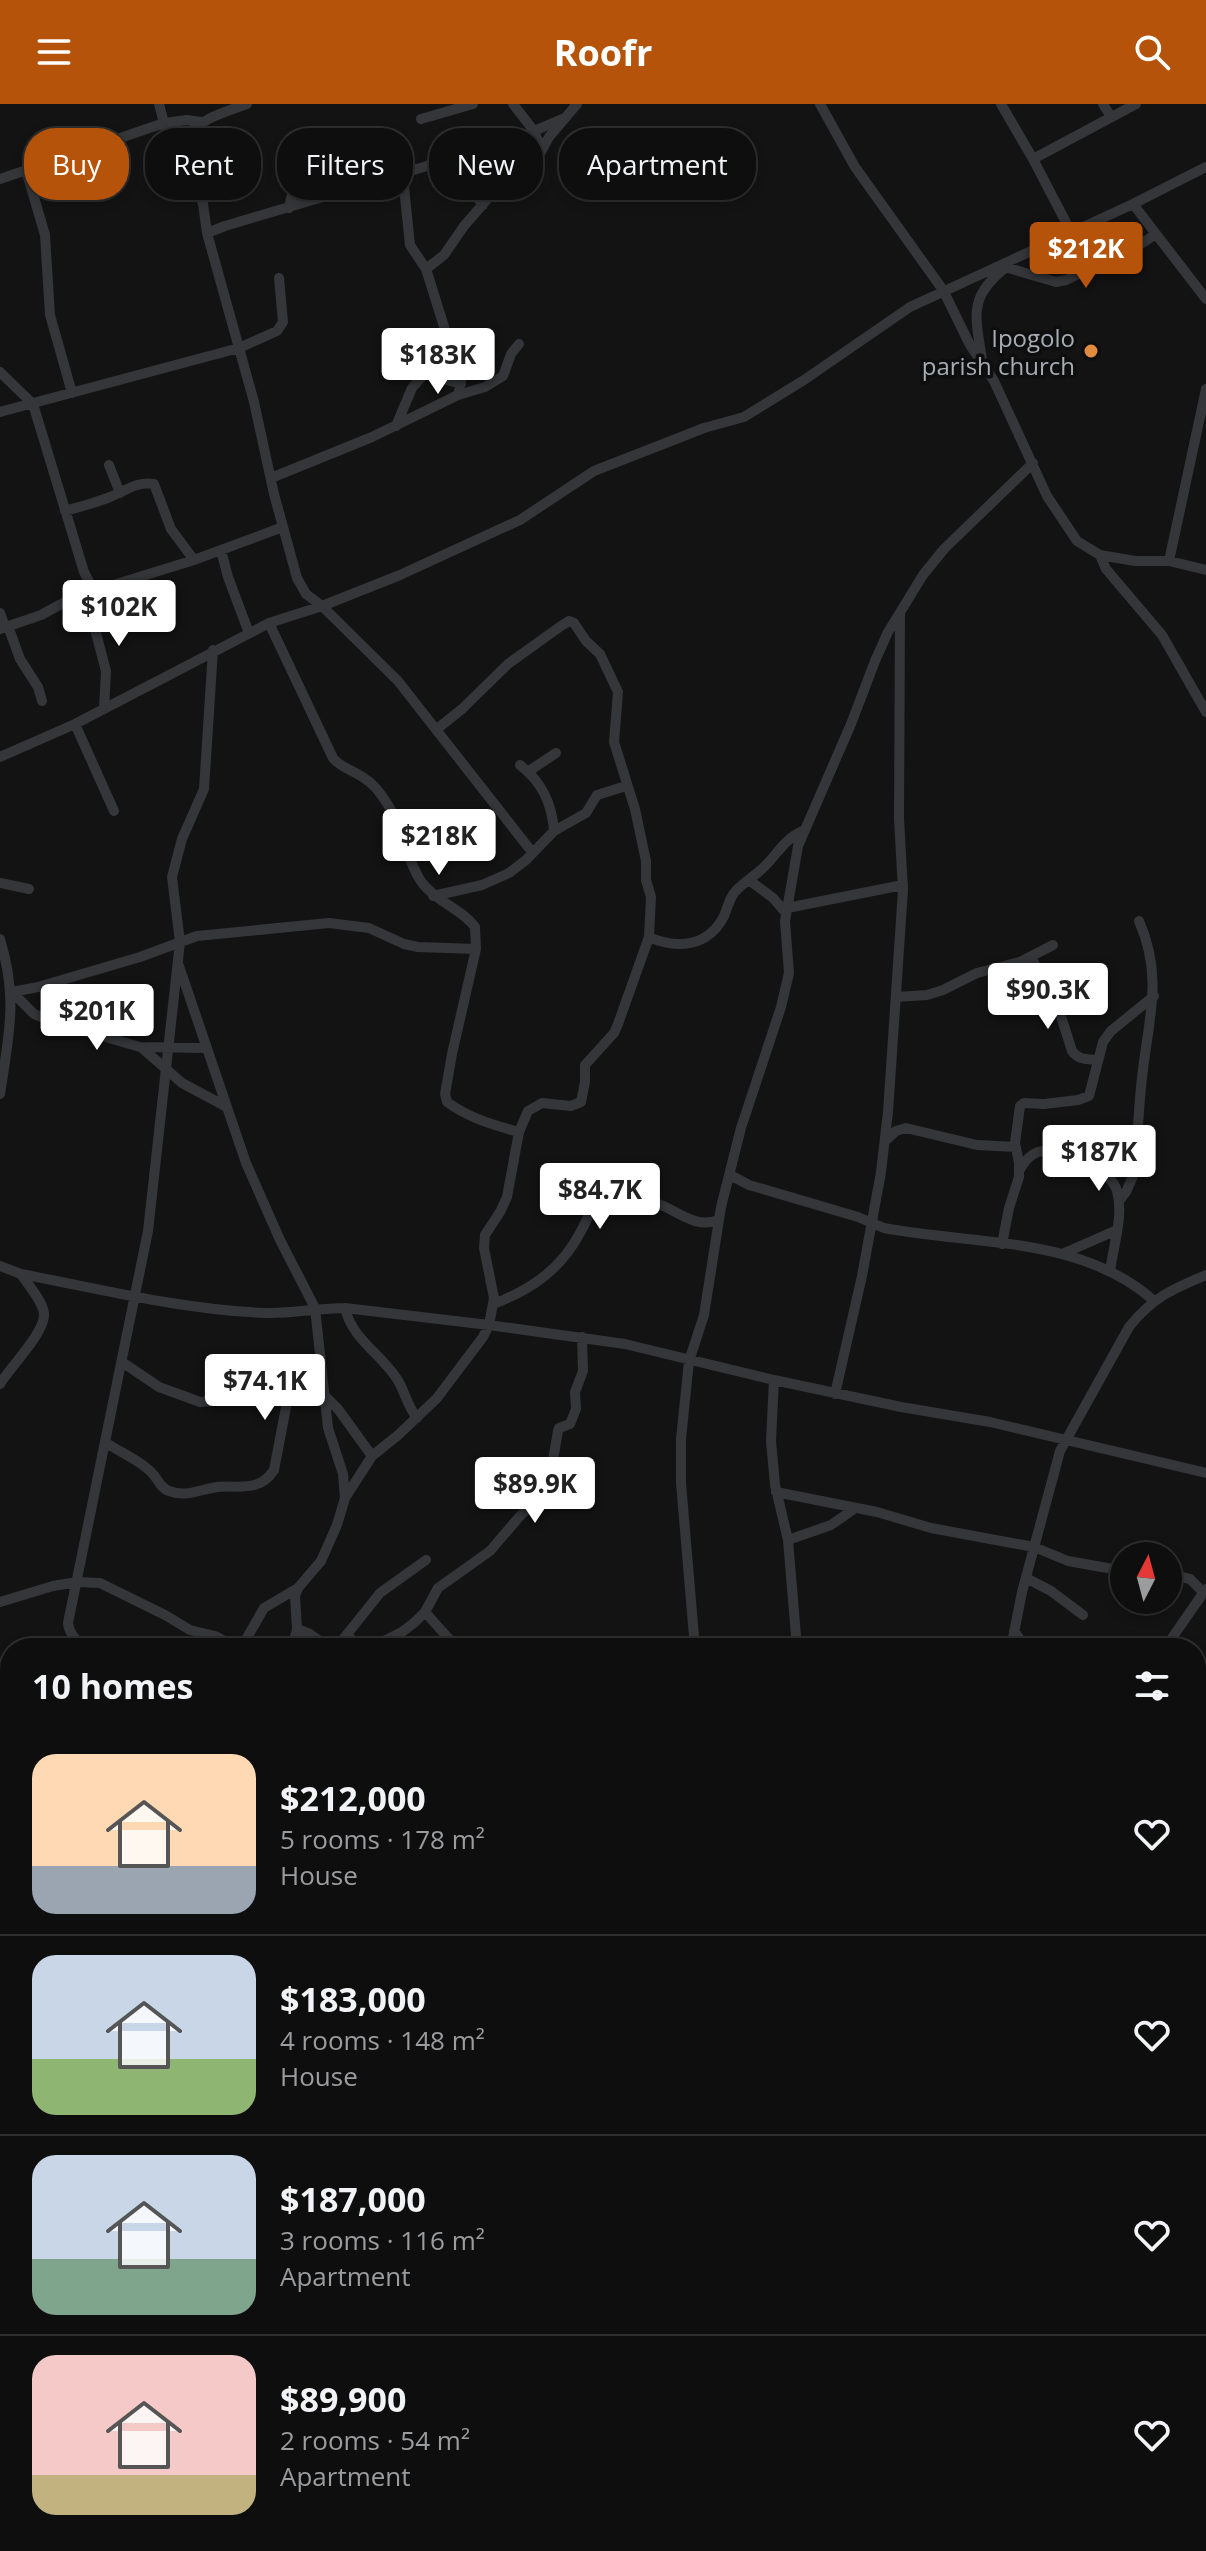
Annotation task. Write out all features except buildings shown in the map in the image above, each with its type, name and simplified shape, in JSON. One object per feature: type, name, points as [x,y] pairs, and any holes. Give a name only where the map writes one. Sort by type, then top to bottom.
[{"type":"street","points":[[159,104],[167,128]]},
{"type":"street","points":[[194,128],[201,122],[247,104]]},
{"type":"street","points":[[421,119],[473,104]]},
{"type":"street","points":[[513,104],[531,128]]},
{"type":"street","points":[[543,145],[577,104]]},
{"type":"street","points":[[820,104],[855,167],[943,290],[970,345],[994,381],[1047,496],[1077,541],[1100,555],[1135,561],[1169,561],[1206,570]]},
{"type":"street","points":[[1001,104],[1071,232]]},
{"type":"street","points":[[1103,104],[1111,117]]},
{"type":"street","points":[[1033,159],[1136,104]]},
{"type":"street","points":[[543,128],[564,118]]},
{"type":"street","points":[[129,135],[164,123],[201,122]]},
{"type":"street","points":[[0,757],[75,724],[269,623],[400,575],[520,520],[594,471],[692,433],[744,417],[804,380],[883,324],[943,290],[1007,265],[1206,167]]},
{"type":"street","points":[[0,179],[24,171]]},
{"type":"street","points":[[35,200],[45,235],[50,315],[72,393]]},
{"type":"street","points":[[202,200],[207,233],[297,578],[306,594],[384,667],[437,729],[532,852]]},
{"type":"street","points":[[289,208],[291,200]]},
{"type":"street","points":[[207,233],[316,200]]},
{"type":"street","points":[[405,200],[410,245],[426,269],[461,384],[458,395]]},
{"type":"street","points":[[479,200],[483,205]]},
{"type":"street","points":[[426,269],[444,255],[464,226],[488,200]]},
{"type":"street","points":[[1133,204],[1206,299]]},
{"type":"street","points":[[1007,265],[1056,282],[1066,280],[1133,249],[1156,234]]},
{"type":"street","points":[[983,364],[976,309],[980,293],[1007,265]]},
{"type":"street","points":[[0,412],[239,348],[277,331],[282,325],[279,278]]},
{"type":"street","points":[[396,426],[412,388],[438,359],[448,342]]},
{"type":"street","points":[[271,478],[396,426],[458,395],[485,387],[503,376],[511,354],[519,344]]},
{"type":"street","points":[[426,371],[461,384]]},
{"type":"street","points":[[0,372],[33,404],[89,589],[106,671],[104,709]]},
{"type":"street","points":[[1169,561],[1206,389]]},
{"type":"street","points":[[694,1638],[681,1483],[683,1413],[689,1361],[704,1315],[718,1220],[741,1128],[781,1007],[789,973],[786,911],[803,831],[836,761],[875,661],[931,562],[1033,463]]},
{"type":"street","points":[[109,465],[120,493]]},
{"type":"street","points":[[65,511],[141,483],[154,484],[171,529],[194,560]]},
{"type":"street","points":[[4,628],[41,615],[89,589],[194,560],[283,527]]},
{"type":"street","points":[[221,550],[249,633]]},
{"type":"street","points":[[1100,555],[1106,569],[1162,635],[1206,712]]},
{"type":"street","points":[[0,613],[4,628],[40,691],[42,701]]},
{"type":"street","points":[[835,1394],[862,1276],[885,1141],[903,885],[899,818],[900,613]]},
{"type":"street","points":[[245,1638],[264,1608],[298,1588],[321,1561],[345,1498],[372,1456],[417,1418],[449,1384],[479,1343],[489,1325],[493,1304],[484,1240],[487,1229],[507,1197],[519,1132],[528,1111],[537,1104],[571,1106],[581,1102],[585,1065],[614,1033],[649,937],[651,897],[646,880],[646,861],[638,820],[614,742],[618,692],[600,654],[574,623],[569,621],[508,664],[437,729]]},
{"type":"street","points":[[269,623],[333,758],[339,766],[360,775],[376,788],[402,834],[419,880],[433,896],[470,921],[476,935],[476,949],[445,1094],[447,1102],[484,1123],[519,1132]]},
{"type":"street","points":[[76,1638],[69,1630],[77,1582],[148,1231],[180,942],[172,877],[182,839],[204,789],[213,650]]},
{"type":"street","points":[[75,724],[114,811]]},
{"type":"street","points":[[554,831],[552,812],[545,793],[524,768],[556,753]]},
{"type":"street","points":[[433,896],[460,891],[509,873],[554,831],[586,813],[597,795],[626,786]]},
{"type":"street","points":[[649,937],[675,945],[703,940],[713,933],[733,895],[791,837],[803,831]]},
{"type":"street","points":[[749,880],[786,911]]},
{"type":"street","points":[[0,883],[29,889]]},
{"type":"street","points":[[786,911],[903,885]]},
{"type":"street","points":[[1119,1201],[1133,1176],[1154,996],[1147,939],[1139,921]]},
{"type":"street","points":[[12,992],[140,957],[197,936],[329,923],[369,928],[418,947],[476,949]]},
{"type":"street","points":[[0,939],[12,992],[0,1094]]},
{"type":"street","points":[[896,997],[927,995],[943,990],[977,973],[1031,957],[1053,945]]},
{"type":"street","points":[[1031,957],[1060,1013],[1072,1051],[1084,1059],[1098,1060]]},
{"type":"street","points":[[178,962],[225,1106],[258,1193],[315,1308],[328,1428],[343,1474],[345,1498]]},
{"type":"street","points":[[12,992],[40,1018],[140,1047],[206,1048]]},
{"type":"street","points":[[1002,1244],[1020,1169],[1016,1147],[1022,1104],[1085,1098],[1091,1093],[1103,1042],[1111,1031],[1154,996]]},
{"type":"street","points":[[140,1047],[197,1092],[225,1106]]},
{"type":"street","points":[[885,1141],[896,1131],[906,1128],[977,1145],[1007,1149],[1016,1147]]},
{"type":"street","points":[[1020,1169],[1034,1154],[1048,1151],[1065,1154],[1107,1174],[1117,1189],[1119,1201],[1110,1272]]},
{"type":"street","points":[[730,1175],[749,1185],[884,1228],[1062,1254],[1110,1272],[1153,1300]]},
{"type":"street","points":[[493,1304],[520,1293],[548,1275],[571,1250],[591,1212],[592,1204],[596,1202],[647,1201],[689,1220],[707,1223],[718,1220]]},
{"type":"street","points":[[1062,1254],[1117,1230]]},
{"type":"street","points":[[0,1266],[21,1274],[188,1305],[267,1313],[345,1308],[582,1337],[657,1351],[835,1394],[990,1422],[1206,1473]]},
{"type":"street","points":[[0,1384],[11,1366],[32,1343],[44,1319],[43,1309],[21,1274]]},
{"type":"street","points":[[1013,1638],[1057,1461],[1066,1440],[1129,1327],[1153,1300],[1206,1275]]},
{"type":"street","points":[[345,1308],[348,1321],[396,1377],[407,1405],[417,1418]]},
{"type":"street","points":[[390,1638],[425,1612],[438,1588],[490,1551],[548,1489],[558,1431],[570,1424],[575,1416],[575,1392],[583,1371],[582,1337]]},
{"type":"street","points":[[122,1362],[159,1387],[200,1402],[242,1399],[257,1390],[304,1384]]},
{"type":"street","points":[[105,1442],[146,1468],[169,1491],[189,1494],[213,1488],[251,1488],[270,1477],[277,1465],[287,1402],[320,1365]]},
{"type":"street","points":[[774,1380],[771,1441],[776,1492],[788,1540],[796,1638]]},
{"type":"street","points":[[325,1396],[372,1456]]},
{"type":"street","points":[[776,1492],[877,1512],[961,1534],[1034,1547],[1068,1561],[1110,1568]]},
{"type":"street","points":[[788,1540],[831,1525],[854,1509]]},
{"type":"street","points":[[343,1638],[380,1593],[426,1560]]},
{"type":"street","points":[[1172,1638],[1205,1591],[1190,1579],[1182,1577]]},
{"type":"street","points":[[1026,1578],[1051,1591],[1083,1615]]},
{"type":"street","points":[[0,1602],[77,1582],[105,1584],[190,1630],[219,1638]]},
{"type":"street","points":[[295,1638],[295,1596],[298,1588]]},
{"type":"street","points":[[425,1612],[448,1638]]},
{"type":"street","points":[[297,1629],[317,1638]]},
{"type":"street","points":[[1014,1631],[1019,1638]]},
{"type":"street","points":[[347,1634],[350,1638]]},
{"type":"place","name":"Ipogolo parish church","points":[[1091,351]]}]
